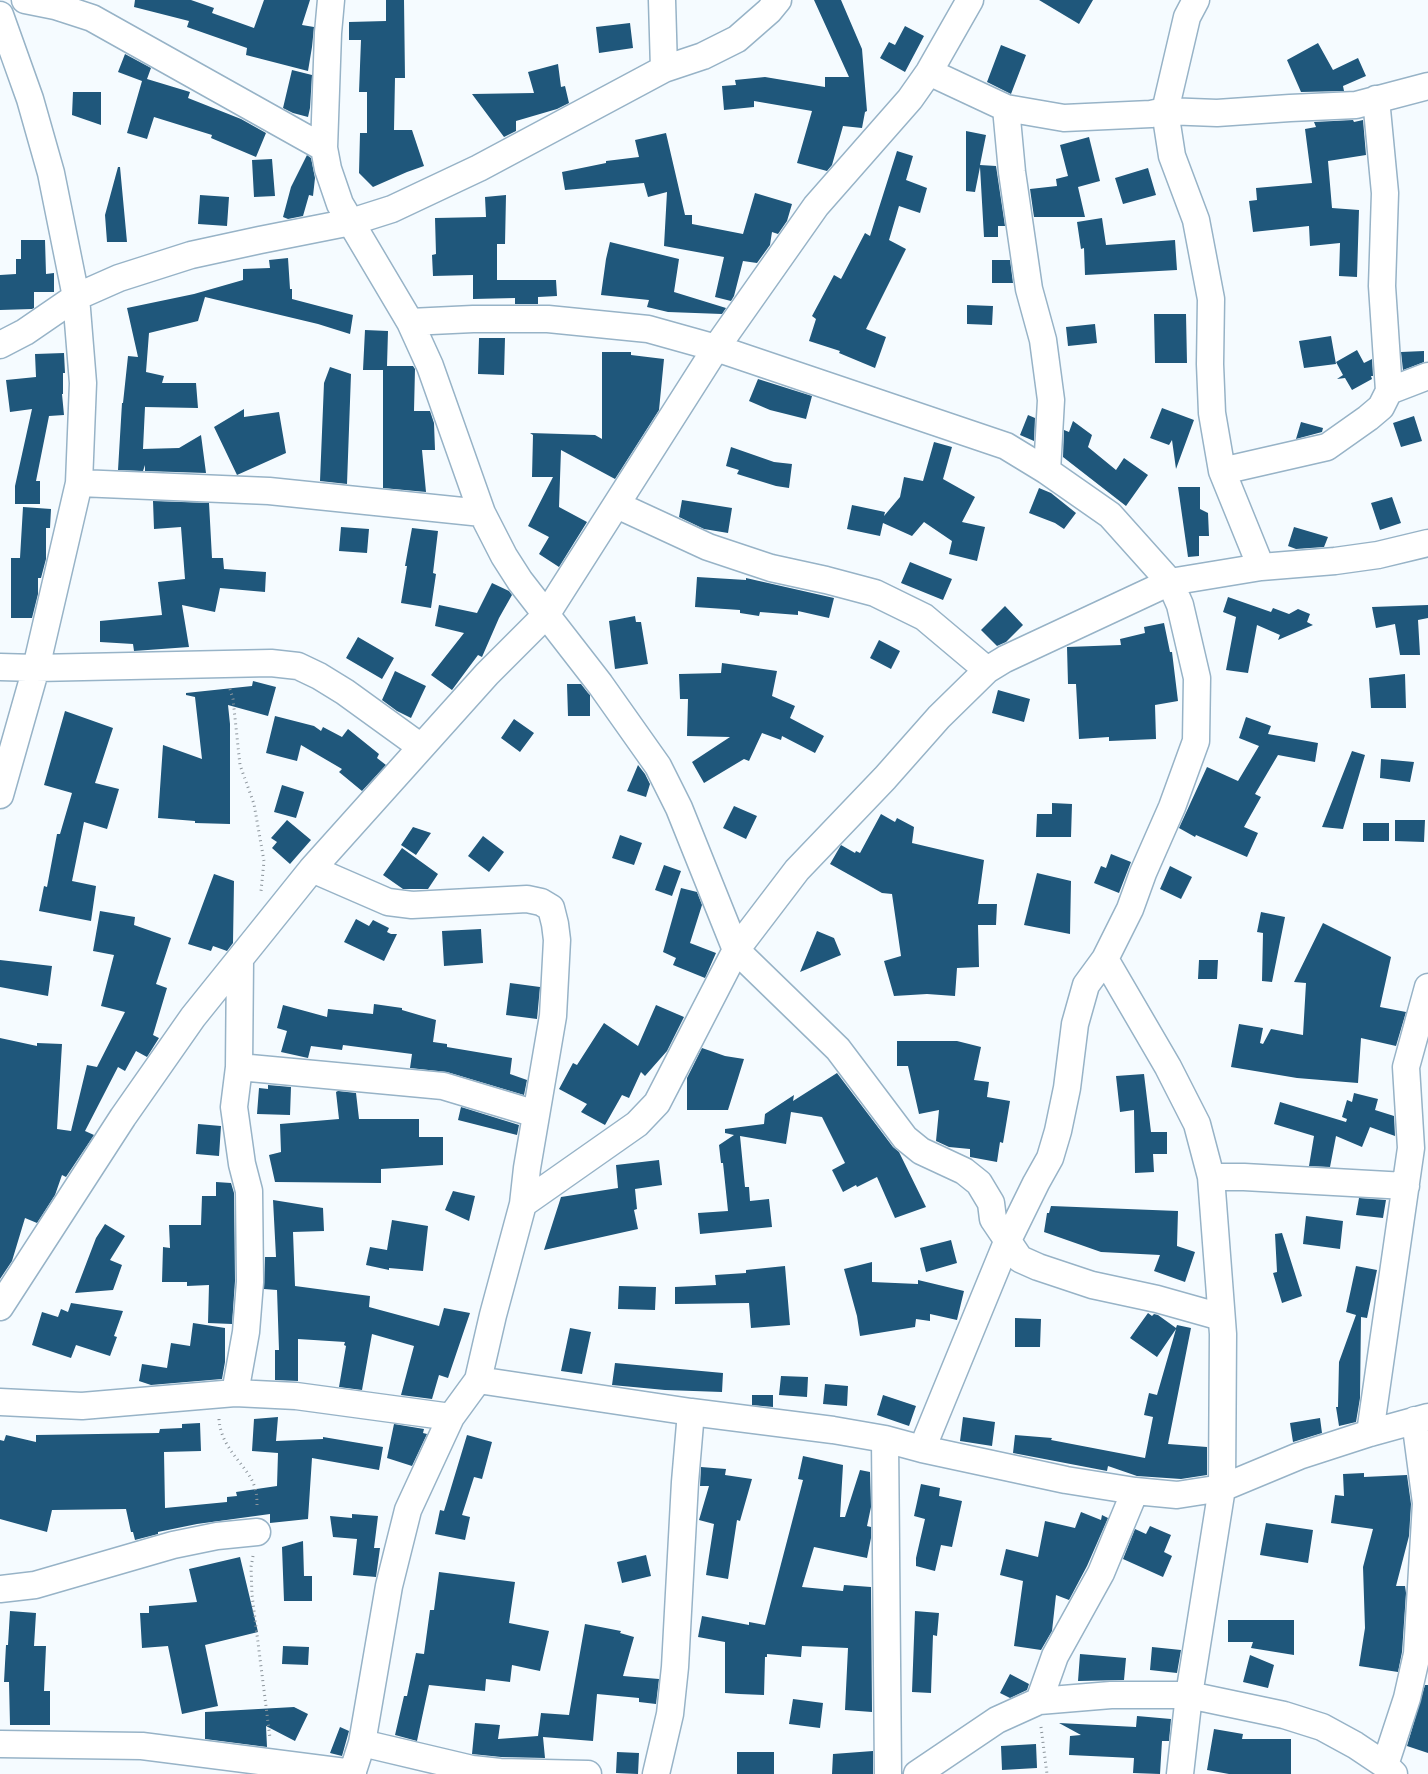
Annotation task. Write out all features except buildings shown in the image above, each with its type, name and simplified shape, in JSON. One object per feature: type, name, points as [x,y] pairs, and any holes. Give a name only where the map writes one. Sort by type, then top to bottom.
[{"type":"street","points":[[25,0],[55,6],[94,9],[324,148]]},
{"type":"street","points":[[331,0],[324,148],[328,169],[340,204],[410,322],[430,366],[482,512],[504,556],[520,581],[600,684],[658,766],[679,808],[736,950],[838,1049],[905,1138],[921,1151],[964,1171],[979,1183],[991,1203],[993,1219],[1020,1259],[1092,1285],[1157,1299],[1221,1317]]},
{"type":"street","points":[[662,0],[664,69]]},
{"type":"street","points":[[0,345],[25,332],[76,297],[120,278],[191,255],[351,222],[392,209],[479,168],[664,69],[703,56],[737,39],[769,12],[778,0]]},
{"type":"street","points":[[0,1307],[123,1117],[193,1017],[312,869],[487,674],[546,615],[716,348],[816,206],[910,99],[930,72],[970,0]]},
{"type":"street","points":[[1196,0],[1187,16],[1165,111],[1172,156],[1196,220],[1211,299],[1210,364],[1212,413],[1222,471],[1261,567]]},
{"type":"street","points":[[0,15],[30,99],[51,173],[76,297],[83,383],[79,483],[36,668],[0,795]]},
{"type":"street","points":[[930,72],[1006,108],[1064,118],[1151,114],[1165,111],[1217,113],[1356,105],[1428,86]]},
{"type":"street","points":[[1222,471],[1327,447],[1381,407],[1389,391],[1382,286],[1386,193],[1376,99]]},
{"type":"street","points":[[1006,108],[1012,172],[1029,289],[1043,340],[1051,400],[1047,471]]},
{"type":"street","points":[[410,322],[504,318],[548,319],[648,329],[716,348],[1006,446],[1047,471],[1110,515],[1170,582],[1180,605],[1196,678],[1196,741],[1172,807],[1143,873],[1130,909],[1105,959],[1086,986],[1075,1024],[1067,1088],[1050,1158],[1007,1242],[922,1449]]},
{"type":"street","points":[[1389,391],[1428,376]]},
{"type":"street","points":[[79,483],[269,491],[482,512]]},
{"type":"street","points":[[617,505],[708,547],[771,568],[875,593],[924,617],[987,670]]},
{"type":"street","points":[[524,1204],[637,1124],[657,1103],[736,950],[797,870],[885,778],[939,716],[987,670],[1005,659],[1170,582],[1261,567],[1335,561],[1378,555],[1428,543]]},
{"type":"street","points":[[0,666],[36,668],[222,663],[271,663],[298,666],[345,692],[421,748]]},
{"type":"street","points":[[0,1744],[142,1746],[352,1773],[362,1744],[389,1586],[408,1510],[451,1416],[478,1380],[493,1315],[524,1204],[527,1168],[553,1016],[557,940],[551,908],[541,902],[527,899],[412,905],[388,902],[312,869]]},
{"type":"street","points":[[1105,959],[1168,1066],[1197,1124],[1211,1177],[1223,1334],[1222,1488],[1189,1695],[1180,1774]]},
{"type":"street","points":[[234,1393],[246,1332],[250,1282],[249,1191],[242,1164],[234,1107],[238,1067],[240,960]]},
{"type":"street","points":[[1370,1433],[1406,1186],[1420,1149],[1406,1067],[1428,987]]},
{"type":"street","points":[[238,1067],[443,1086],[536,1114]]},
{"type":"street","points":[[1211,1177],[1244,1177],[1406,1186]]},
{"type":"street","points":[[478,1380],[691,1412],[833,1430],[885,1439],[922,1449],[1066,1480],[1135,1491],[1178,1495],[1222,1488],[1299,1456],[1421,1419],[1426,1503],[1417,1654],[1389,1770],[1355,1745],[1322,1727],[1284,1715],[1189,1695],[1111,1694],[1039,1701],[997,1720],[918,1774]]},
{"type":"street","points":[[0,1402],[82,1406],[234,1393],[296,1396],[451,1416]]},
{"type":"street","points":[[656,1774],[670,1714],[675,1668],[685,1482],[691,1412]]},
{"type":"street","points":[[885,1439],[888,1774]]},
{"type":"street","points":[[1039,1701],[1055,1656],[1101,1573],[1135,1491]]},
{"type":"street","points":[[0,1589],[34,1585],[173,1545],[218,1536],[257,1532]]},
{"type":"street","points":[[362,1744],[472,1769],[500,1772],[588,1774]]},
{"type":"path","points":[[222,663],[233,699],[240,765],[254,804],[264,861],[260,898]]},
{"type":"path","points":[[234,1393],[219,1413],[220,1428],[225,1442],[252,1481],[256,1492],[257,1532],[251,1567],[252,1595],[273,1764]]},
{"type":"path","points":[[1039,1701],[1047,1774]]}]
